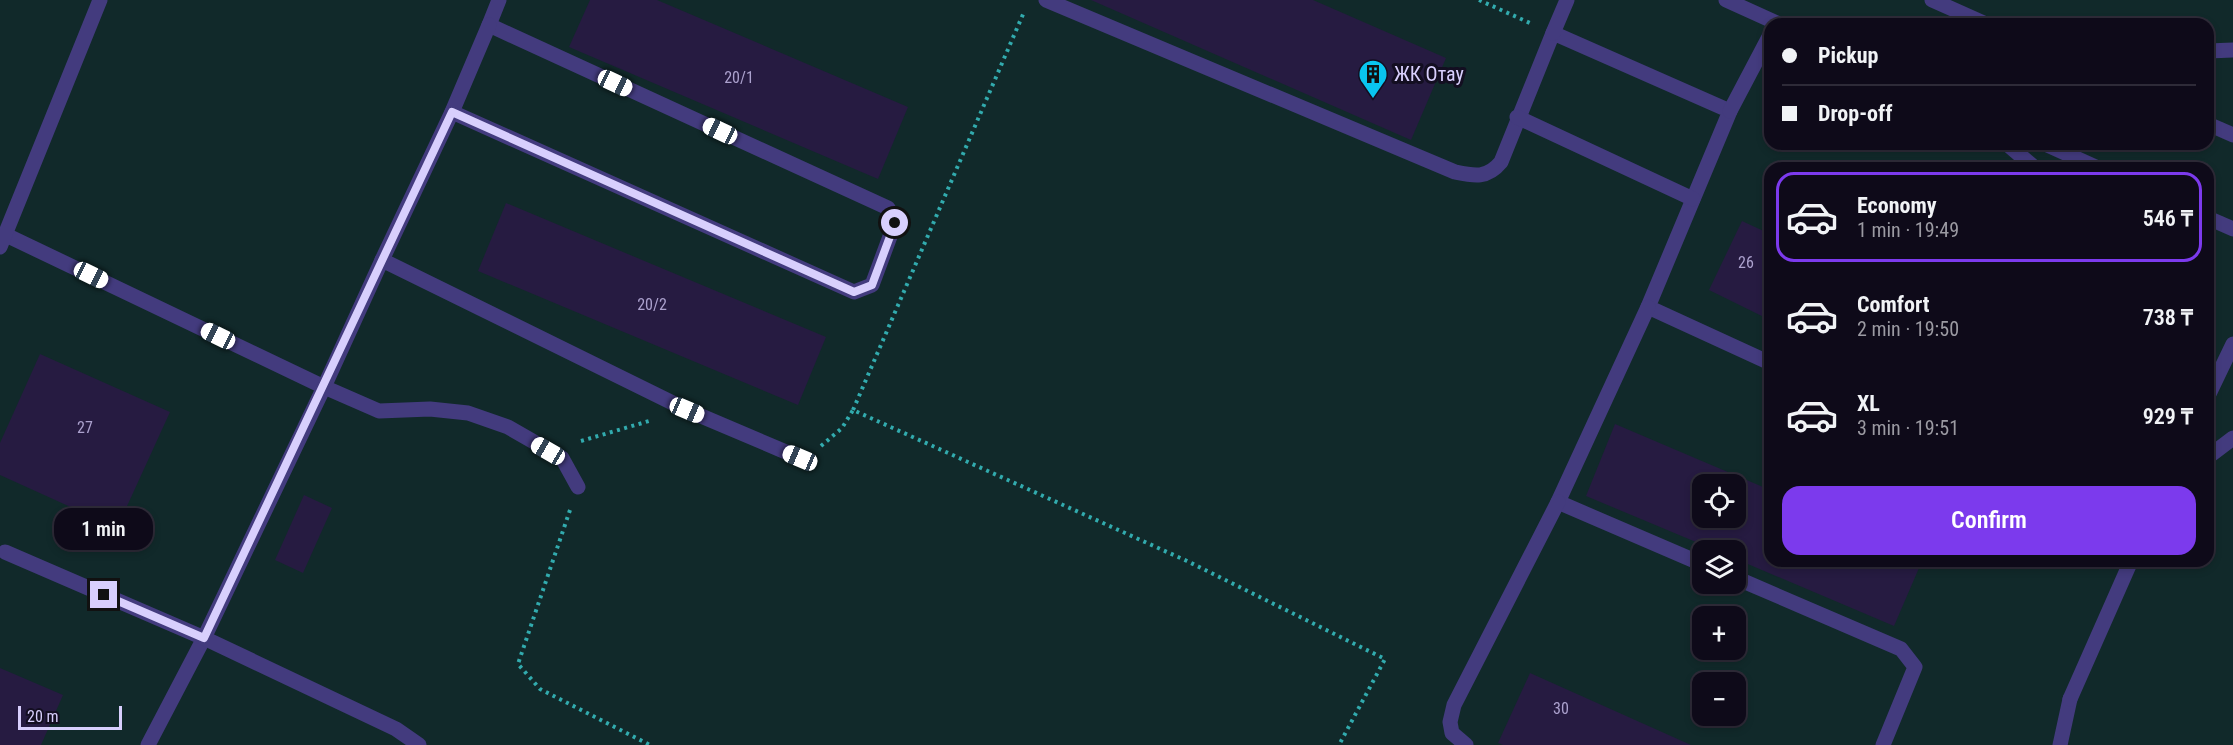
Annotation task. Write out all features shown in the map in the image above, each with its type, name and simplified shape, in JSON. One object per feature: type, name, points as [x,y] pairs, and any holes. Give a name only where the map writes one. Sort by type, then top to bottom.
[{"type":"street","points":[[100,0],[3,241],[379,411],[430,409],[468,413],[508,428],[562,458],[578,487]]},
{"type":"street","points":[[148,745],[204,638],[324,387],[452,112],[499,0]]},
{"type":"street","points":[[1046,0],[1455,172],[1485,175],[1495,170],[1501,162],[1517,117],[1567,0]]},
{"type":"street","points":[[1726,0],[1764,21]]},
{"type":"street","points":[[1932,0],[1972,18]]},
{"type":"street","points":[[452,112],[854,292],[872,285],[895,223],[888,208],[489,25]]},
{"type":"street","points":[[1553,33],[1730,111]]},
{"type":"street","points":[[1466,745],[1452,733],[1450,722],[1454,705],[1558,502],[1648,307],[1730,111],[1764,48]]},
{"type":"street","points":[[2214,51],[2233,50]]},
{"type":"street","points":[[1517,117],[1693,199]]},
{"type":"street","points":[[2214,127],[2233,135]]},
{"type":"street","points":[[2014,150],[2028,162]]},
{"type":"street","points":[[2058,150],[2085,162]]},
{"type":"street","points":[[2214,221],[2233,229]]},
{"type":"street","points":[[382,260],[687,410],[800,458]]},
{"type":"street","points":[[1648,307],[1764,360]]},
{"type":"street","points":[[2214,384],[2233,344]]},
{"type":"street","points":[[2214,452],[2233,438]]},
{"type":"street","points":[[1558,502],[1692,560]]},
{"type":"street","points":[[4,552],[204,638],[396,729],[419,745]]},
{"type":"street","points":[[2060,745],[2070,699],[2128,567]]},
{"type":"street","points":[[1746,582],[1901,649],[1915,667],[1883,745]]},
{"type":"path","points":[[1479,0],[1553,33]]},
{"type":"path","points":[[800,458],[827,443],[842,428],[853,410],[1024,11]]},
{"type":"path","points":[[548,451],[687,410]]},
{"type":"path","points":[[853,410],[1187,561],[1385,659],[1339,745]]},
{"type":"path","points":[[578,487],[518,664],[540,689],[650,745]]},
{"type":"green space","points":[[0,0],[2233,0],[2233,745],[0,745]]},
{"type":"building","points":[[590,0],[657,0],[908,107],[878,179],[569,47]]},
{"type":"building","name":"ЖК Отау","points":[[1091,0],[1313,0],[1446,58],[1411,140]]},
{"type":"building","points":[[506,203],[826,337],[798,405],[478,271]]},
{"type":"building","points":[[1742,221],[1764,231],[1764,317],[1709,290]]},
{"type":"building","points":[[40,354],[170,412],[117,528],[0,475],[0,443]]},
{"type":"building","points":[[1615,424],[1732,474],[1692,474],[1692,528],[1746,528],[1746,480],[1764,487],[1764,567],[1919,567],[1894,626],[1746,563],[1746,540],[1692,540],[1586,496]]},
{"type":"building","points":[[304,495],[332,508],[303,573],[275,560]]},
{"type":"building","points":[[0,668],[63,695],[41,745],[0,745]]},
{"type":"building","points":[[1530,673],[1691,745],[1503,745],[1498,743]]},
{"type":"place","name":"ЖК Отау","points":[[1373,100]]},
{"type":"route","points":[[104,595],[204,638],[452,112],[854,292],[872,285],[895,223]]}]
